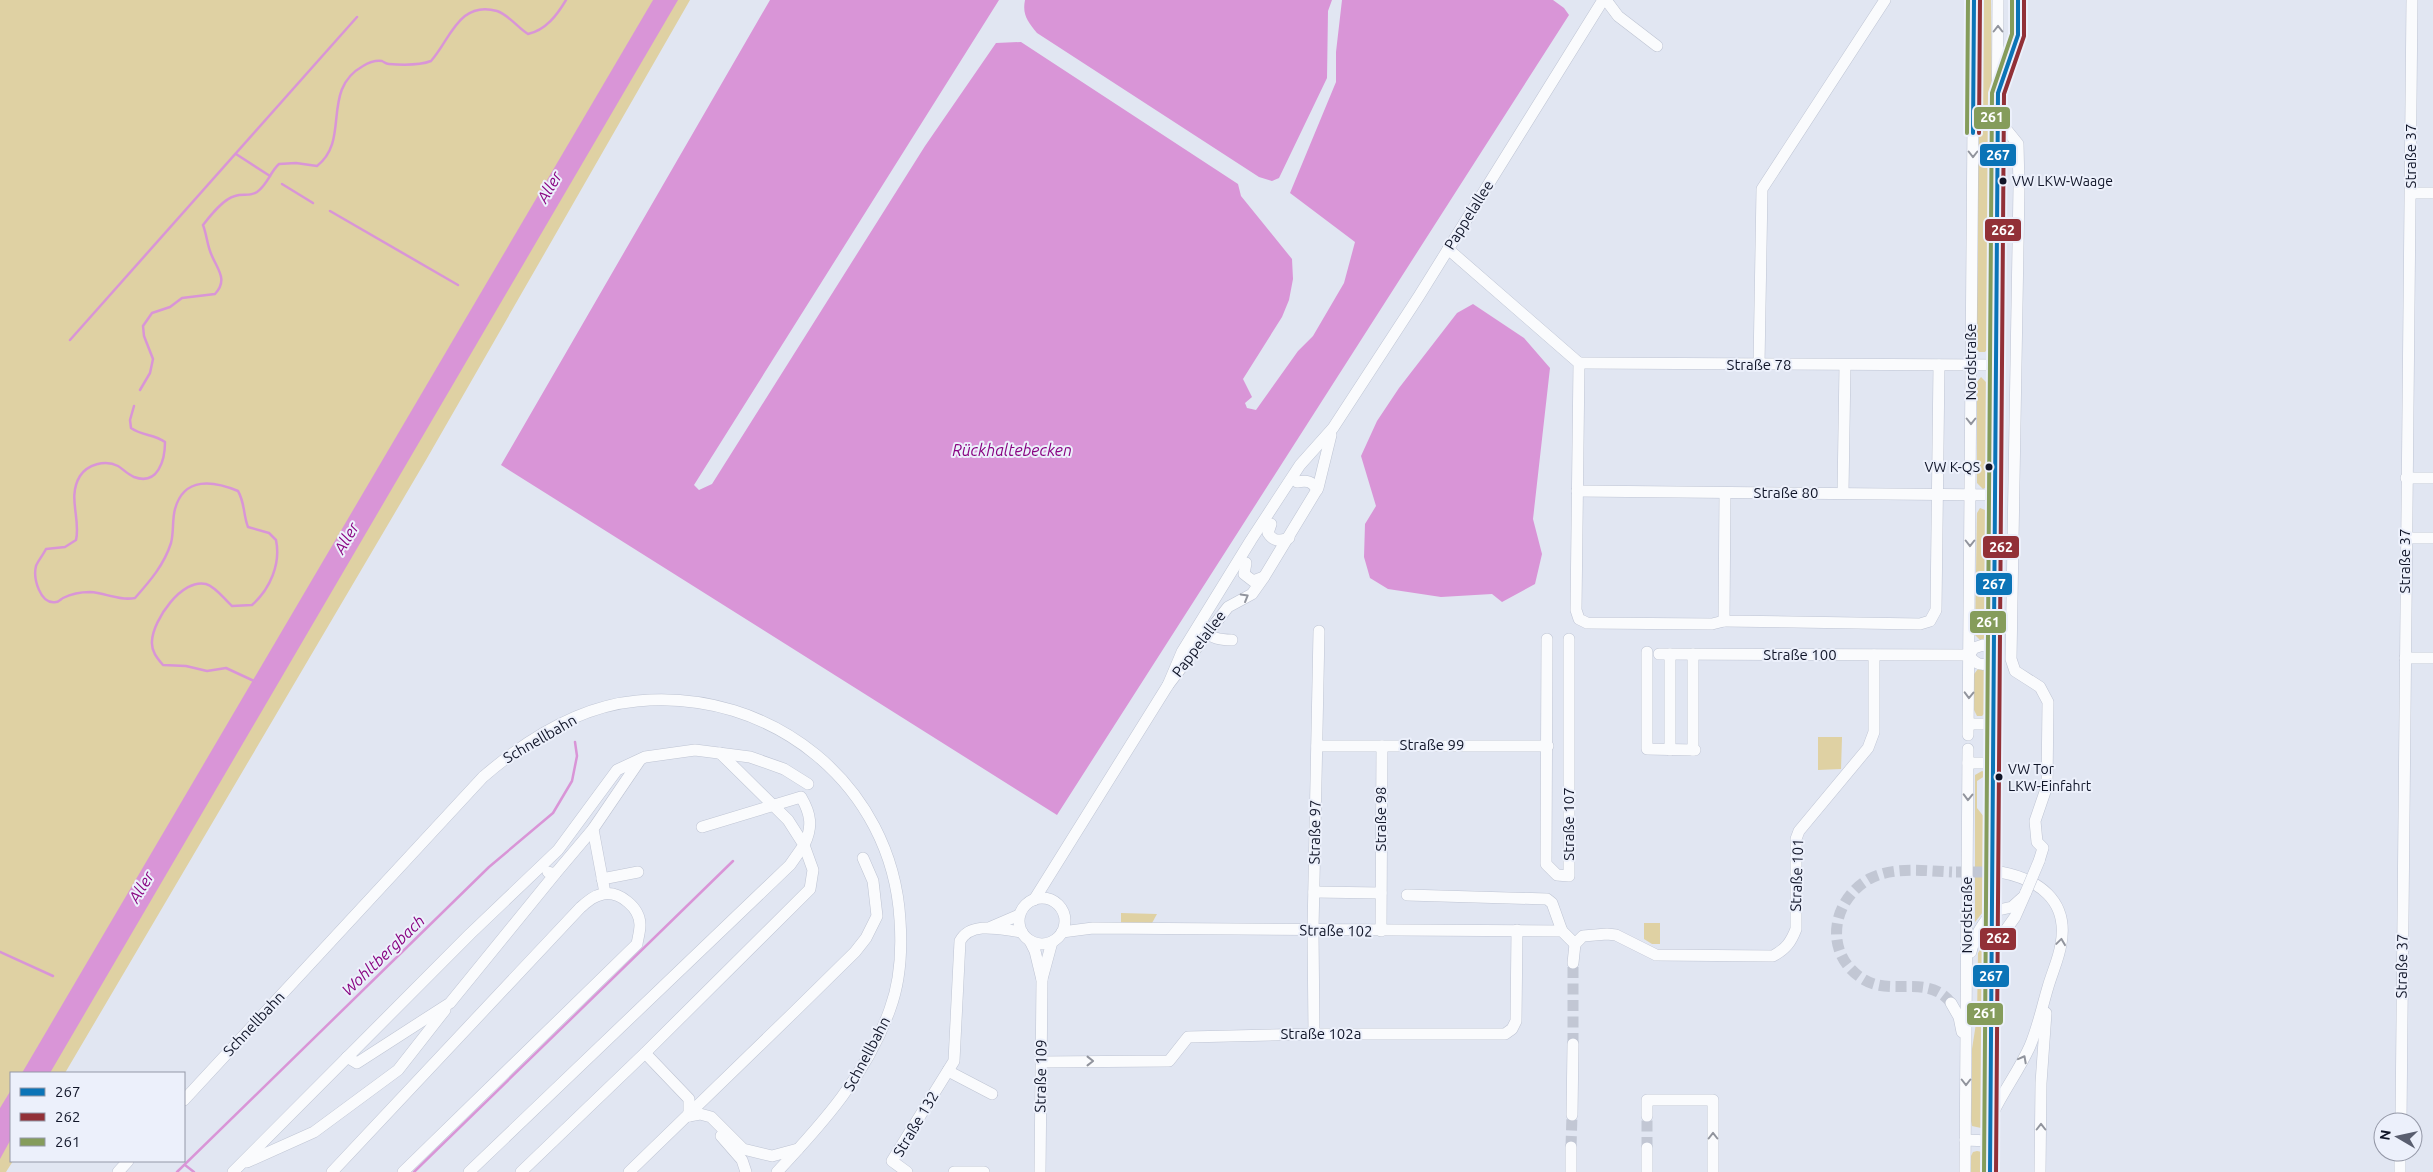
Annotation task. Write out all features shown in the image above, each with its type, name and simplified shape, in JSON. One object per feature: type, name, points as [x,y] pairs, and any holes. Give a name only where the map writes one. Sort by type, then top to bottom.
[{"type":"street","name":"Pappelallee","points":[[1168,685],[1182,652],[1251,540],[1300,465],[1333,428],[1604,0],[1618,16],[1657,46]]},
{"type":"street","points":[[1759,365],[1762,190],[1885,0]]},
{"type":"street","name":"Nordstraße","points":[[1974,0],[1969,729],[1993,724]]},
{"type":"street","name":"Nordstraße","points":[[1993,736],[1998,0]]},
{"type":"street","points":[[1998,93],[2018,36],[2018,0]]},
{"type":"street","name":"Straße 37","points":[[2400,1112],[2412,0]]},
{"type":"street","points":[[1993,948],[2015,917],[2043,848],[2037,842],[2035,821],[2047,786],[2048,702],[2040,687],[2015,671],[2011,659],[2019,187],[2018,144],[1998,118]]},
{"type":"street","points":[[2411,193],[2433,194]]},
{"type":"street","points":[[1448,249],[1579,363],[1576,610],[1579,619],[1587,623],[1712,624],[1724,621],[1920,624],[1930,620],[1936,610],[1939,365]]},
{"type":"street","name":"Straße 78","points":[[1579,363],[1996,365]]},
{"type":"street","points":[[1843,492],[1845,365]]},
{"type":"street","name":"Pappelallee","points":[[1034,900],[1168,685],[1228,607],[1252,594],[1289,538],[1317,490],[1333,428]]},
{"type":"street","points":[[1232,640],[1219,640],[1205,631],[1206,625],[1318,447]]},
{"type":"street","points":[[2406,478],[2433,478]]},
{"type":"street","points":[[1297,482],[1306,481],[1314,484],[1317,490]]},
{"type":"street","name":"Straße 80","points":[[1577,491],[1995,494]]},
{"type":"street","points":[[1724,621],[1725,493]]},
{"type":"street","points":[[1271,524],[1268,533],[1272,539],[1279,541],[1289,538]]},
{"type":"street","points":[[2406,538],[2433,538]]},
{"type":"street","points":[[1246,563],[1244,574],[1253,581],[1264,577]]},
{"type":"street","name":"Straße 97","points":[[1314,1034],[1313,930],[1319,631]]},
{"type":"street","name":"Straße 107","points":[[1548,639],[1546,864],[1557,875],[1569,876],[1569,639]]},
{"type":"street","points":[[1659,653],[1646,749],[1694,750],[1693,654]]},
{"type":"street","points":[[1659,653],[1670,750]]},
{"type":"street","name":"Straße 100","points":[[1659,653],[1970,655],[1973,661],[1984,665],[1989,663],[1994,655]]},
{"type":"street","name":"Straße 101","points":[[1575,944],[1583,936],[1595,934],[1616,935],[1649,954],[1666,956],[1773,956],[1783,951],[1791,942],[1796,928],[1796,839],[1799,831],[1868,748],[1874,732],[1874,655]]},
{"type":"street","points":[[2405,658],[2433,658]]},
{"type":"street","name":"Schnellbahn","points":[[185,1099],[483,777],[503,760],[549,731],[578,716],[603,707],[635,701],[669,699],[701,702],[733,709],[782,730],[812,752],[843,780],[863,807],[882,840],[892,871],[899,908],[901,939],[891,1007],[877,1042],[858,1076],[838,1104],[777,1172]]},
{"type":"street","name":"Straße 99","points":[[1317,746],[1548,746]]},
{"type":"street","name":"Straße 98","points":[[1381,931],[1382,746]]},
{"type":"street","name":"Nordstraße","points":[[1965,1172],[1968,749]]},
{"type":"street","name":"Nordstraße","points":[[1990,1172],[1994,911],[1993,749]]},
{"type":"street","points":[[236,1168],[558,850],[616,770],[641,758],[695,750],[750,757],[784,769],[808,784]]},
{"type":"street","points":[[521,1172],[646,1053],[810,889],[813,870],[804,845],[788,820],[720,753]]},
{"type":"street","points":[[236,1168],[314,1132],[398,1070],[450,1003],[593,829],[641,758]]},
{"type":"street","points":[[1968,763],[1993,763]]},
{"type":"street","points":[[470,1172],[790,865],[804,845],[810,832],[809,811],[801,797],[702,826]]},
{"type":"street","points":[[593,829],[605,893]]},
{"type":"street","points":[[629,1172],[689,1116],[855,952],[866,938],[877,916],[873,881],[862,858]]},
{"type":"street","points":[[1052,900],[1055,865]]},
{"type":"street","points":[[537,870],[555,874]]},
{"type":"street","points":[[602,879],[638,872]]},
{"type":"street","points":[[1991,1116],[2030,1046],[2061,944],[2061,924],[2058,912],[2047,892],[2039,885],[2021,876],[2000,872]]},
{"type":"street","points":[[1314,892],[1381,893]]},
{"type":"street","points":[[332,1172],[580,908],[594,896],[605,893],[621,898],[636,908],[640,925],[637,944],[403,1172]]},
{"type":"street","points":[[1967,973],[1974,939],[1981,925],[1994,911],[2012,907],[2026,893]]},
{"type":"street","points":[[1408,895],[1543,899],[1552,903],[1562,931],[1575,944],[1573,963]]},
{"type":"street","points":[[992,1094],[948,1071],[954,1061],[960,941],[966,933],[989,928],[1019,915],[1024,906],[1034,900],[1052,900],[1064,915],[1062,932],[1052,942],[1042,980]]},
{"type":"street","points":[[1019,915],[1022,932],[1030,941],[1035,951],[1042,980]]},
{"type":"street","name":"Straße 102","points":[[1064,915],[1093,928]]},
{"type":"street","points":[[989,928],[1022,932]]},
{"type":"street","name":"Straße 102","points":[[1062,932],[1093,928],[1562,931]]},
{"type":"street","name":"Straße 102a","points":[[1041,1062],[1169,1061],[1188,1037],[1314,1034],[1505,1034],[1512,1029],[1516,1021],[1517,930]]},
{"type":"street","points":[[1030,941],[1040,944],[1052,942]]},
{"type":"street","name":"Straße 109","points":[[1040,1172],[1042,980]]},
{"type":"street","points":[[2040,1172],[2041,1083],[2047,988]]},
{"type":"street","points":[[348,1057],[357,1063],[450,1003]]},
{"type":"street","points":[[1951,1003],[1958,1017],[1966,1053]]},
{"type":"street","points":[[1572,1110],[1573,1044]]},
{"type":"street","points":[[646,1053],[689,1099],[689,1116]]},
{"type":"street","name":"Straße 132","points":[[907,1172],[892,1160],[948,1071]]},
{"type":"street","points":[[1647,1107],[1713,1100],[1713,1172]]},
{"type":"street","points":[[689,1116],[700,1114],[711,1117],[743,1148],[772,1156],[798,1149]]},
{"type":"street","points":[[689,1116],[710,1124],[742,1160],[746,1172]]},
{"type":"street","points":[[1965,1140],[1990,1141]]},
{"type":"street","points":[[1571,1147],[1571,1172]]},
{"type":"street","points":[[1647,1148],[1647,1172]]},
{"type":"street","points":[[118,1172],[127,1162]]},
{"type":"street","points":[[954,1172],[984,1172]]},
{"type":"shaded area","points":[[0,0],[690,0],[426,460],[66,1072],[10,1072],[10,1162],[12,1162],[6,1172],[0,1172]]},
{"type":"shaded area","points":[[1979,0],[1991,0],[1992,107],[1985,112],[1978,108]]},
{"type":"shaded area","points":[[1985,125],[1992,130],[1990,346],[1985,352],[1979,352],[1976,348],[1978,131],[1980,127]]},
{"type":"shaded area","points":[[1981,377],[1986,382],[1986,431],[1990,485],[1983,489],[1977,483],[1977,382]]},
{"type":"shaded area","points":[[1980,508],[1985,510],[1986,513],[1988,637],[1980,640],[1975,635],[1977,513]]},
{"type":"shaded area","points":[[1978,669],[1985,670],[1988,674],[1988,710],[1982,716],[1977,716],[1974,710],[1974,674]]},
{"type":"shaded area","points":[[1818,737],[1842,737],[1841,769],[1818,770]]},
{"type":"shaded area","points":[[1982,771],[1988,774],[1977,781],[1977,808],[1988,822],[1987,907],[1975,922],[1975,775]]},
{"type":"shaded area","points":[[1121,913],[1157,914],[1152,923],[1121,923]]},
{"type":"shaded area","points":[[1644,923],[1660,923],[1660,944],[1652,944],[1644,939]]},
{"type":"shaded area","points":[[1982,947],[1985,948],[1984,1124],[1981,1128],[1972,1126],[1971,1121],[1972,1049],[1977,1017],[1978,953]]},
{"type":"shaded area","points":[[1977,1151],[1985,1155],[1985,1172],[1970,1172],[1970,1158],[1973,1152]]},
{"type":"water","name":"Aller","points":[[653,0],[678,0],[51,1072],[23,1072]]},
{"type":"water","name":"Rückhaltebecken","points":[[770,0],[999,0],[694,485],[699,490],[712,484],[925,146],[996,43],[1021,42],[1238,184],[1241,196],[1292,259],[1293,279],[1289,300],[1282,317],[1243,379],[1252,397],[1245,403],[1247,408],[1256,410],[1298,351],[1313,336],[1344,283],[1355,242],[1290,193],[1336,82],[1336,52],[1342,0],[1553,0],[1564,8],[1569,15],[1057,815],[501,465]]},
{"type":"water","points":[[1025,0],[1332,0],[1328,11],[1327,78],[1279,178],[1272,181],[1259,177],[1037,33],[1026,18],[1024,10]]},
{"type":"water","points":[[1473,304],[1524,338],[1550,368],[1533,519],[1542,554],[1535,584],[1502,602],[1492,594],[1441,597],[1388,589],[1370,578],[1364,557],[1365,524],[1376,506],[1361,456],[1377,421],[1399,388],[1457,313]]},
{"type":"water","points":[[10,1092],[10,1141],[0,1159],[0,1108]]},
{"type":"waterway","points":[[140,390],[150,373],[153,359],[144,336],[143,326],[152,313],[170,307],[182,298],[215,294],[221,284],[221,275],[210,252],[203,225],[217,208],[230,198],[257,192],[279,164],[296,163],[317,166],[327,155],[332,143],[342,88],[350,76],[363,66],[375,61],[405,65],[431,61],[457,24],[464,16],[473,11],[484,9],[497,11],[506,15],[528,34],[546,25],[566,0]]},
{"type":"waterway","points":[[70,340],[357,17]]},
{"type":"waterway","points":[[236,154],[270,176]]},
{"type":"waterway","points":[[282,184],[313,203]]},
{"type":"waterway","points":[[330,211],[458,285]]},
{"type":"waterway","points":[[134,406],[130,420],[131,428],[165,442],[162,463],[154,475],[142,479],[134,477],[118,466],[108,463],[97,464],[83,472],[76,484],[74,500],[77,524],[76,540],[65,547],[46,549],[35,571],[39,590],[50,602],[57,602],[69,595],[87,592],[129,599],[135,598],[165,558],[172,539],[175,509],[179,498],[185,491],[201,484],[219,485],[238,491],[248,527],[269,533],[276,540],[277,558],[269,584],[252,605],[232,606],[217,590],[206,584],[188,587],[170,602],[157,622],[152,648],[163,665],[186,666],[207,671],[226,668],[254,681]]},
{"type":"waterway","name":"Wohltbergbach","points":[[177,1172],[489,867],[553,813],[572,781],[577,756],[575,742]]},
{"type":"waterway","points":[[414,1172],[733,861]]},
{"type":"waterway","points":[[0,952],[53,976]]},
{"type":"waterway","points":[[185,1165],[194,1172]]},
{"type":"tunnel","points":[[1951,1003],[1942,994],[1931,989],[1885,986],[1863,979],[1850,968],[1842,956],[1837,942],[1837,928],[1846,900],[1869,879],[1889,872],[1899,871],[1952,872]]},
{"type":"tunnel","points":[[1956,872],[2000,872]]},
{"type":"tunnel","points":[[1573,963],[1573,1044]]},
{"type":"tunnel","points":[[1571,1147],[1572,1115]]},
{"type":"tunnel","points":[[1647,1116],[1647,1148]]},
{"type":"transit line","name":"261","points":[[1967,133],[1968,0]]},
{"type":"transit line","name":"267","points":[[1973,133],[1974,0]]},
{"type":"transit line","name":"262","points":[[1979,133],[1980,0]]},
{"type":"transit line","name":"261","points":[[1984,1172],[1992,93],[2012,34],[2012,0]]},
{"type":"transit line","name":"267","points":[[1990,1172],[1998,93],[2018,35],[2018,0]]},
{"type":"transit line","name":"262","points":[[1996,1172],[2004,94],[2024,36],[2024,0]]},
{"type":"place","name":"VW LKW-Waage","points":[[2003,181]]},
{"type":"place","name":"VW K-QS","points":[[1989,467]]},
{"type":"place","name":"VW Tor LKW-Einfahrt","points":[[1999,777]]}]
